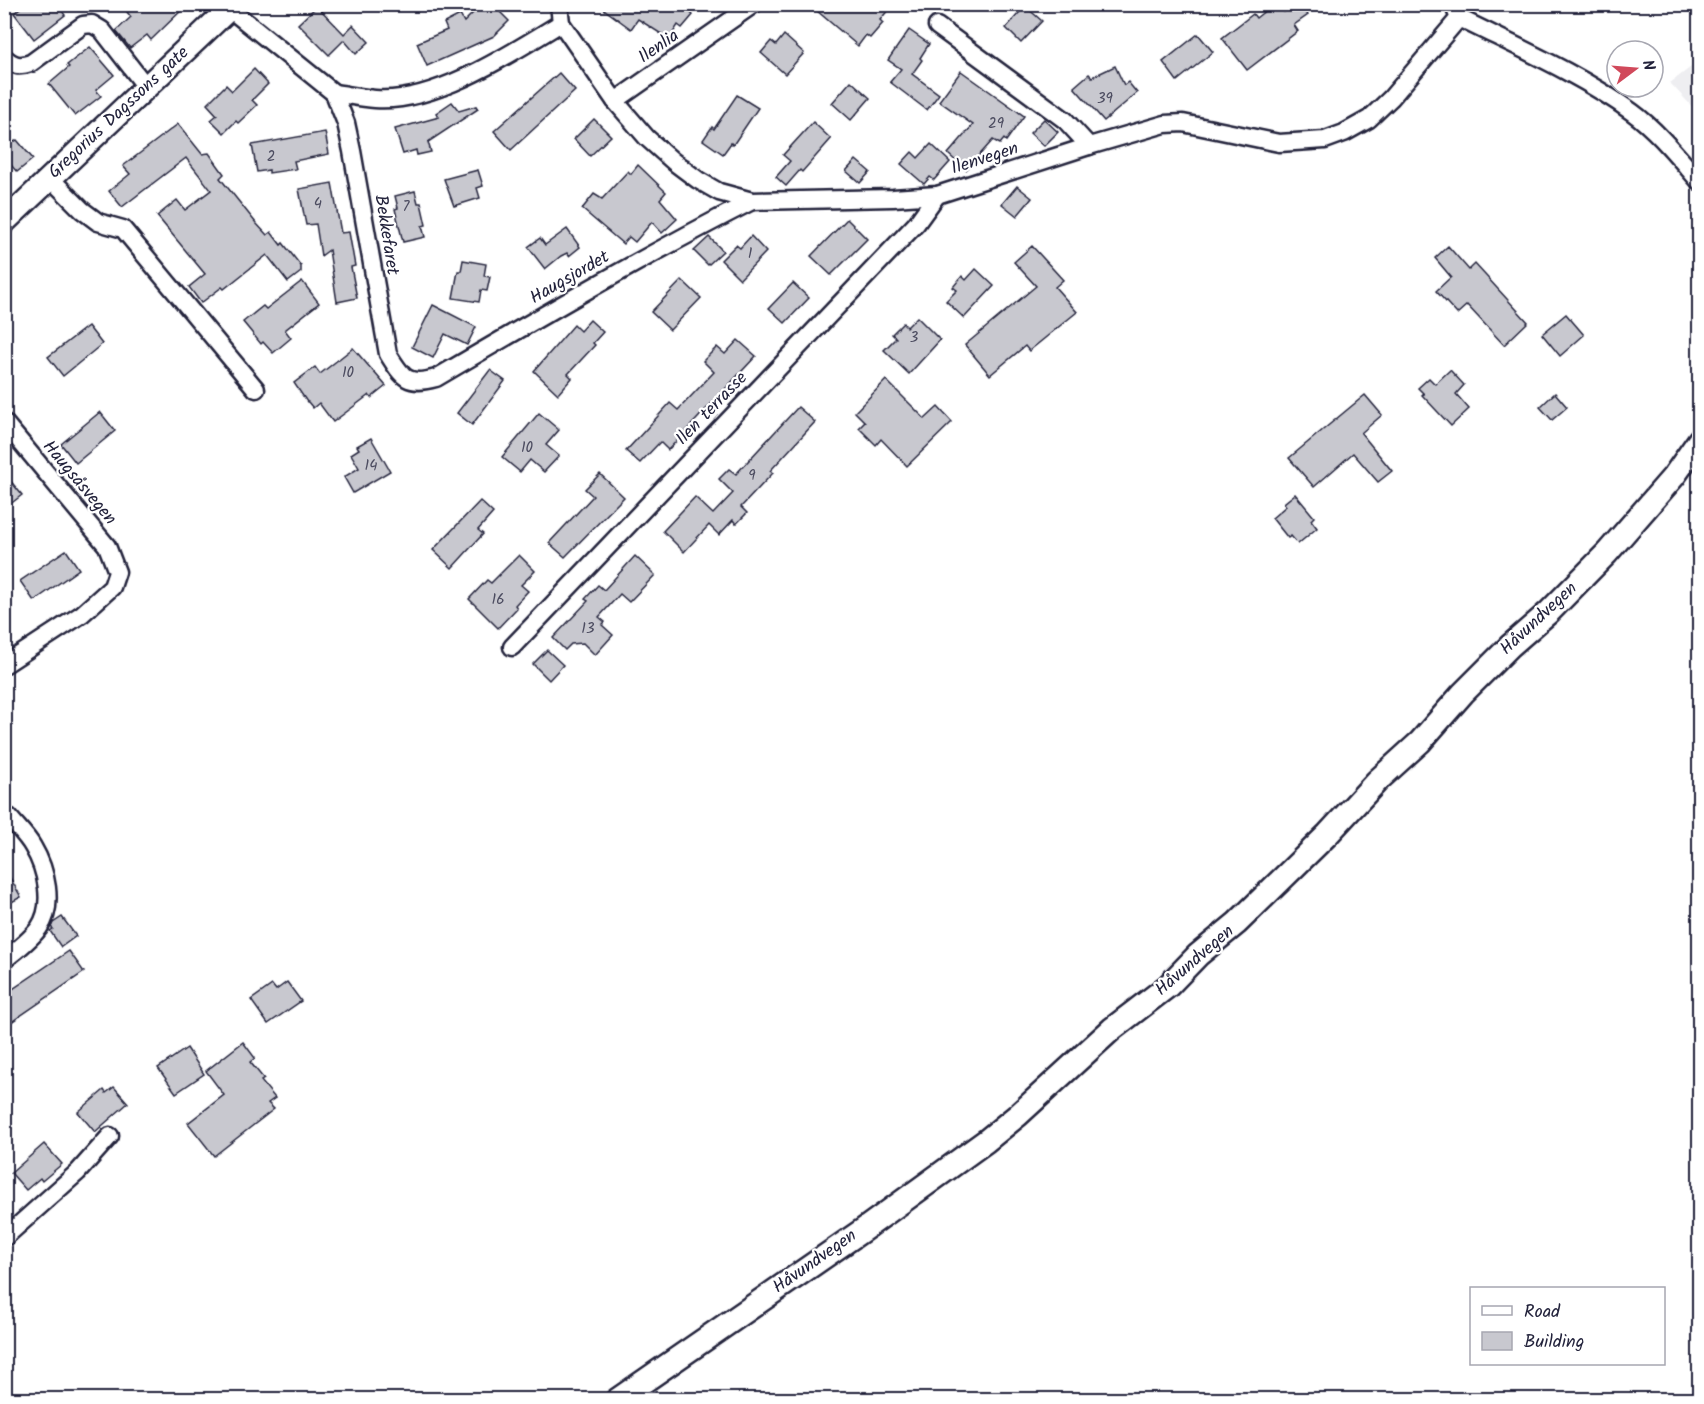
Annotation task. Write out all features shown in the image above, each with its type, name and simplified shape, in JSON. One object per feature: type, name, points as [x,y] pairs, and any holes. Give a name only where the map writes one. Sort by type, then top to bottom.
[{"type":"main road","name":"Gregorius Dagssons gate","points":[[4,222],[232,7]]},
{"type":"main road","name":"Håvundvegen","points":[[617,1400],[863,1230],[986,1141],[1018,1115],[1112,1029],[1168,986],[1198,955],[1237,923],[1328,834],[1377,781],[1420,742],[1486,669],[1549,612],[1674,476],[1700,439]]},
{"type":"street","name":"Ilenvegen","points":[[559,4],[561,23],[615,100],[647,138],[682,168],[719,192],[752,201],[937,195],[1165,124],[1183,123],[1279,143],[1325,140],[1344,133],[1369,119],[1391,98],[1456,11]]},
{"type":"street","name":"Ilenlia","points":[[615,100],[754,4]]},
{"type":"street","name":"Bekkefaret","points":[[232,7],[334,93],[346,123],[352,151],[388,354],[406,379]]},
{"type":"street","points":[[1456,11],[1597,89],[1633,113],[1700,182]]},
{"type":"street","name":"Bekkefaret","points":[[334,93],[377,100],[426,92],[454,82],[489,65],[561,23]]},
{"type":"street","points":[[4,57],[13,65],[23,66],[32,63],[72,31],[83,25],[92,24],[102,30],[147,88]]},
{"type":"street","points":[[937,26],[1065,120],[1089,146]]},
{"type":"street","points":[[50,178],[82,210],[99,222],[123,229],[256,389]]},
{"type":"street","name":"Ilen terrasse","points":[[512,647],[916,224],[937,195]]},
{"type":"street","name":"Haugsjordet","points":[[406,379],[420,382],[436,378],[574,297],[752,201]]},
{"type":"street","name":"Haugsåsvegen","points":[[4,422],[107,546],[117,572],[112,587],[82,614],[4,664]]},
{"type":"street","points":[[4,815],[9,817],[32,845],[38,857],[47,887],[48,904],[39,928],[4,960]]},
{"type":"street","points":[[4,1238],[78,1172],[110,1136]]},
{"type":"shaded area","points":[[1699,61],[1699,114],[1670,83]]},
{"type":"building","points":[[25,4],[57,4],[65,15],[34,39],[14,13]]},
{"type":"building","points":[[135,4],[188,4],[151,40],[147,35],[130,48],[116,31],[131,17],[127,12]]},
{"type":"building","points":[[482,4],[492,4],[509,21],[494,36],[427,66],[417,43],[447,30],[444,23],[460,15],[464,22]]},
{"type":"building","points":[[597,4],[681,4],[693,15],[682,28],[678,25],[669,39],[638,19],[631,29]]},
{"type":"building","points":[[809,4],[893,4],[880,20],[883,23],[870,38],[866,35],[858,46]]},
{"type":"building","points":[[1293,4],[1300,4],[1308,15],[1294,25],[1298,31],[1247,70],[1222,38],[1253,14],[1256,18],[1271,6],[1275,11],[1280,7],[1284,12]]},
{"type":"building","points":[[317,6],[344,34],[353,25],[369,42],[356,54],[344,40],[329,55],[298,24]]},
{"type":"building","points":[[1025,6],[1042,21],[1021,43],[1006,28]]},
{"type":"building","points":[[909,30],[929,44],[912,74],[939,94],[927,110],[890,82],[901,69],[888,60]]},
{"type":"building","points":[[1198,34],[1213,52],[1177,81],[1163,62]]},
{"type":"building","points":[[784,35],[804,53],[785,74],[761,53],[771,41],[776,45]]},
{"type":"building","points":[[90,47],[114,75],[96,90],[101,96],[75,116],[49,84],[69,67],[67,65]]},
{"type":"building","points":[[1115,66],[1124,85],[1128,82],[1137,93],[1104,121],[1074,87],[1089,74],[1092,77]]},
{"type":"building","points":[[254,69],[268,84],[252,100],[257,105],[224,133],[211,120],[217,115],[207,104],[226,85],[232,91]]},
{"type":"building","points":[[961,71],[1024,116],[1006,141],[1004,139],[1000,144],[993,140],[966,170],[948,154],[973,125],[939,101]]},
{"type":"building","points":[[559,73],[575,91],[511,150],[494,131]]},
{"type":"building","points":[[851,81],[870,98],[851,120],[832,103]]},
{"type":"building","points":[[737,95],[758,108],[733,145],[731,143],[723,154],[703,140],[712,127],[714,129]]},
{"type":"building","points":[[452,102],[459,111],[476,106],[478,109],[428,142],[431,152],[417,155],[416,150],[403,154],[395,129],[439,117],[436,113]]},
{"type":"building","points":[[594,119],[611,136],[590,156],[574,139]]},
{"type":"building","points":[[1044,119],[1058,132],[1044,146],[1030,133]]},
{"type":"building","points":[[813,122],[831,139],[802,172],[800,170],[786,186],[776,177],[790,161],[783,155]]},
{"type":"building","points":[[178,124],[202,154],[209,153],[224,174],[220,178],[256,223],[267,235],[271,232],[281,245],[283,243],[301,266],[301,272],[288,282],[267,255],[224,289],[222,287],[201,303],[189,287],[205,274],[157,216],[177,200],[185,210],[211,190],[186,158],[122,207],[109,191],[130,174],[123,166]]},
{"type":"building","points":[[4,131],[14,142],[17,140],[33,159],[17,172],[4,157]]},
{"type":"building","points":[[325,132],[329,154],[294,161],[296,169],[269,173],[269,170],[257,172],[252,145]]},
{"type":"building","points":[[931,144],[950,162],[934,180],[930,177],[924,184],[901,164],[912,152],[918,158]]},
{"type":"building","points":[[856,160],[870,172],[860,183],[846,171]]},
{"type":"building","points":[[638,165],[666,192],[660,199],[677,219],[662,233],[652,222],[635,242],[629,237],[623,244],[582,209],[594,194],[602,199],[628,171],[631,174]]},
{"type":"building","points":[[478,170],[483,186],[477,188],[480,198],[454,206],[444,179]]},
{"type":"building","points":[[332,183],[341,233],[349,232],[355,266],[351,267],[357,298],[337,302],[329,250],[321,256],[316,224],[306,225],[299,189]]},
{"type":"building","points":[[1017,186],[1032,198],[1017,216],[1002,204]]},
{"type":"building","points":[[415,191],[418,203],[421,203],[426,225],[422,226],[425,237],[403,242],[395,209],[398,208],[395,196]]},
{"type":"building","points":[[847,219],[867,239],[831,275],[811,256]]},
{"type":"building","points":[[567,229],[580,247],[569,256],[567,253],[561,256],[545,269],[528,247],[540,238],[545,245]]},
{"type":"building","points":[[751,236],[766,252],[740,279],[721,260],[736,245],[740,248]]},
{"type":"building","points":[[709,237],[723,251],[708,265],[694,251]]},
{"type":"building","points":[[1032,246],[1063,280],[1055,287],[1077,312],[1029,351],[1025,346],[990,375],[965,345],[1036,286],[1014,262]]},
{"type":"building","points":[[1448,246],[1469,270],[1475,264],[1528,322],[1504,345],[1467,305],[1457,314],[1436,291],[1451,277],[1435,258]]},
{"type":"building","points":[[463,260],[486,264],[484,276],[490,277],[487,291],[481,290],[479,302],[453,298],[458,271],[461,271]]},
{"type":"building","points":[[976,269],[994,286],[964,318],[946,301],[957,290],[953,287],[962,276],[966,280]]},
{"type":"building","points":[[682,280],[701,298],[670,330],[651,312]]},
{"type":"building","points":[[302,281],[319,303],[285,330],[291,338],[273,353],[263,342],[261,344],[243,322],[263,306],[266,309]]},
{"type":"building","points":[[793,283],[809,298],[785,323],[769,308]]},
{"type":"building","points":[[433,305],[476,327],[467,345],[445,334],[433,358],[412,347]]},
{"type":"building","points":[[1566,314],[1584,335],[1560,356],[1542,334]]},
{"type":"building","points":[[917,317],[940,340],[909,374],[884,350],[896,338],[892,334],[903,323],[907,327]]},
{"type":"building","points":[[590,320],[603,332],[593,343],[595,345],[568,374],[572,378],[558,394],[534,371],[574,325],[580,331]]},
{"type":"building","points":[[88,326],[102,344],[63,376],[48,357]]},
{"type":"building","points":[[738,340],[756,356],[668,450],[660,442],[640,463],[626,451],[670,403],[678,410],[714,372],[703,361],[717,347],[725,354]]},
{"type":"building","points":[[353,348],[386,386],[371,398],[369,395],[333,422],[319,403],[313,408],[307,402],[294,383],[315,367],[320,374]]},
{"type":"building","points":[[490,370],[505,381],[472,425],[457,413]]},
{"type":"building","points":[[1450,370],[1464,385],[1456,394],[1469,409],[1451,426],[1418,388],[1429,378],[1435,384]]},
{"type":"building","points":[[886,380],[925,419],[938,407],[952,422],[907,466],[881,439],[876,445],[859,428],[865,422],[855,412]]},
{"type":"building","points":[[1555,393],[1567,407],[1552,420],[1540,407]]},
{"type":"building","points":[[1365,395],[1382,415],[1361,433],[1392,471],[1378,482],[1353,453],[1314,487],[1289,458]]},
{"type":"building","points":[[798,407],[815,422],[770,471],[773,473],[741,507],[747,513],[736,524],[733,520],[719,535],[709,525],[684,552],[663,531],[695,497],[713,514],[733,493],[719,479],[729,469],[736,474]]},
{"type":"building","points":[[100,412],[115,431],[76,463],[61,444]]},
{"type":"building","points":[[539,413],[559,430],[546,445],[559,456],[544,472],[530,460],[520,472],[502,457]]},
{"type":"building","points":[[371,438],[390,471],[353,493],[344,477],[359,468],[351,454],[359,449],[357,446]]},
{"type":"building","points":[[4,473],[22,495],[4,509]]},
{"type":"building","points":[[600,474],[624,497],[565,557],[549,543],[593,496],[585,489]]},
{"type":"building","points":[[1295,494],[1314,517],[1311,520],[1317,528],[1298,544],[1291,536],[1288,538],[1272,518],[1286,506],[1284,503]]},
{"type":"building","points":[[480,501],[493,513],[478,530],[483,534],[452,568],[433,550]]},
{"type":"building","points":[[66,550],[79,569],[34,601],[20,581]]},
{"type":"building","points":[[519,555],[535,571],[521,585],[528,591],[515,605],[517,608],[498,628],[469,599],[487,580],[491,583]]},
{"type":"building","points":[[635,556],[655,575],[629,602],[620,594],[599,617],[605,622],[602,625],[613,635],[595,655],[583,643],[571,644],[565,650],[553,638],[588,601],[585,599],[598,585],[604,590]]},
{"type":"building","points":[[547,650],[563,665],[549,680],[533,664]]},
{"type":"building","points":[[4,867],[21,897],[4,906]]},
{"type":"building","points":[[62,917],[76,936],[61,947],[50,931],[53,929],[51,927],[53,923]]},
{"type":"building","points":[[69,951],[84,972],[4,1027],[4,995]]},
{"type":"building","points":[[287,982],[301,1001],[268,1024],[251,1000],[272,985],[276,990]]},
{"type":"building","points":[[243,1042],[255,1058],[250,1062],[264,1079],[261,1081],[275,1098],[268,1103],[274,1109],[214,1156],[188,1123],[224,1095],[206,1071]]},
{"type":"building","points":[[187,1048],[204,1074],[176,1093],[158,1068]]},
{"type":"building","points":[[114,1087],[128,1103],[95,1132],[78,1112],[104,1090],[106,1093]]},
{"type":"building","points":[[44,1144],[62,1164],[42,1181],[40,1178],[26,1190],[11,1173]]}]
